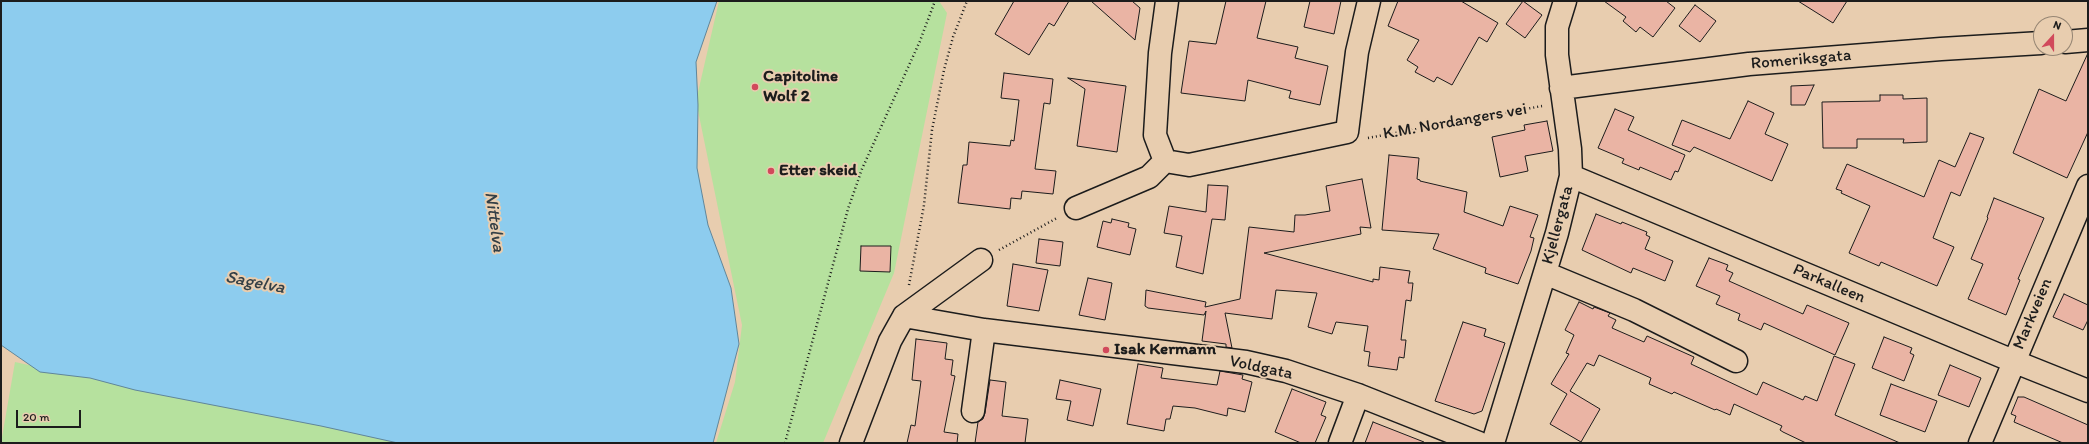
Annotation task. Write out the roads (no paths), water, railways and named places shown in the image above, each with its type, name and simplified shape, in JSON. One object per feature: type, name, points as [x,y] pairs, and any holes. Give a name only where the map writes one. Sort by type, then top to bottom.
[{"type":"street","points":[[1165,161],[1155,136],[1160,53],[1167,1]]},
{"type":"street","points":[[1165,161],[1189,165],[1347,132],[1357,52],[1370,1]]},
{"type":"street","name":"Kjellergata","points":[[1493,443],[1566,202],[1571,176],[1570,149],[1556,55],[1557,27],[1565,1]]},
{"type":"street","points":[[2073,41],[2088,40]]},
{"type":"street","name":"Romeriksgata","points":[[1562,96],[1749,64],[1941,48],[2033,43]]},
{"type":"street","points":[[1076,208],[1149,177],[1165,161]]},
{"type":"street","name":"Parkalleen","points":[[1571,176],[2088,391]]},
{"type":"street","name":"Markveien","points":[[1980,443],[2013,361],[2088,186]]},
{"type":"street","points":[[851,443],[890,340],[904,316],[981,260]]},
{"type":"street","points":[[1545,273],[1634,310],[1736,361]]},
{"type":"street","name":"Voldgata","points":[[904,316],[984,330],[1246,362],[1286,371],[1358,395],[1479,443]]},
{"type":"street","points":[[973,411],[984,330]]},
{"type":"street","points":[[1340,443],[1358,395]]},
{"type":"water","points":[[1,1],[717,1],[696,62],[698,105],[697,168],[708,225],[731,288],[739,344],[713,443],[398,443],[321,426],[135,390],[90,378],[40,372],[1,345]]},
{"type":"place","name":"Capitoline Wolf 2","points":[[755,87]]},
{"type":"place","name":"Etter skeid","points":[[771,171]]},
{"type":"place","name":"Isak Kermann","points":[[1106,350]]},
{"type":"water label","name":"Nittelva","points":[[494,222]]},
{"type":"water label","name":"Sagelva","points":[[255,283]]}]
